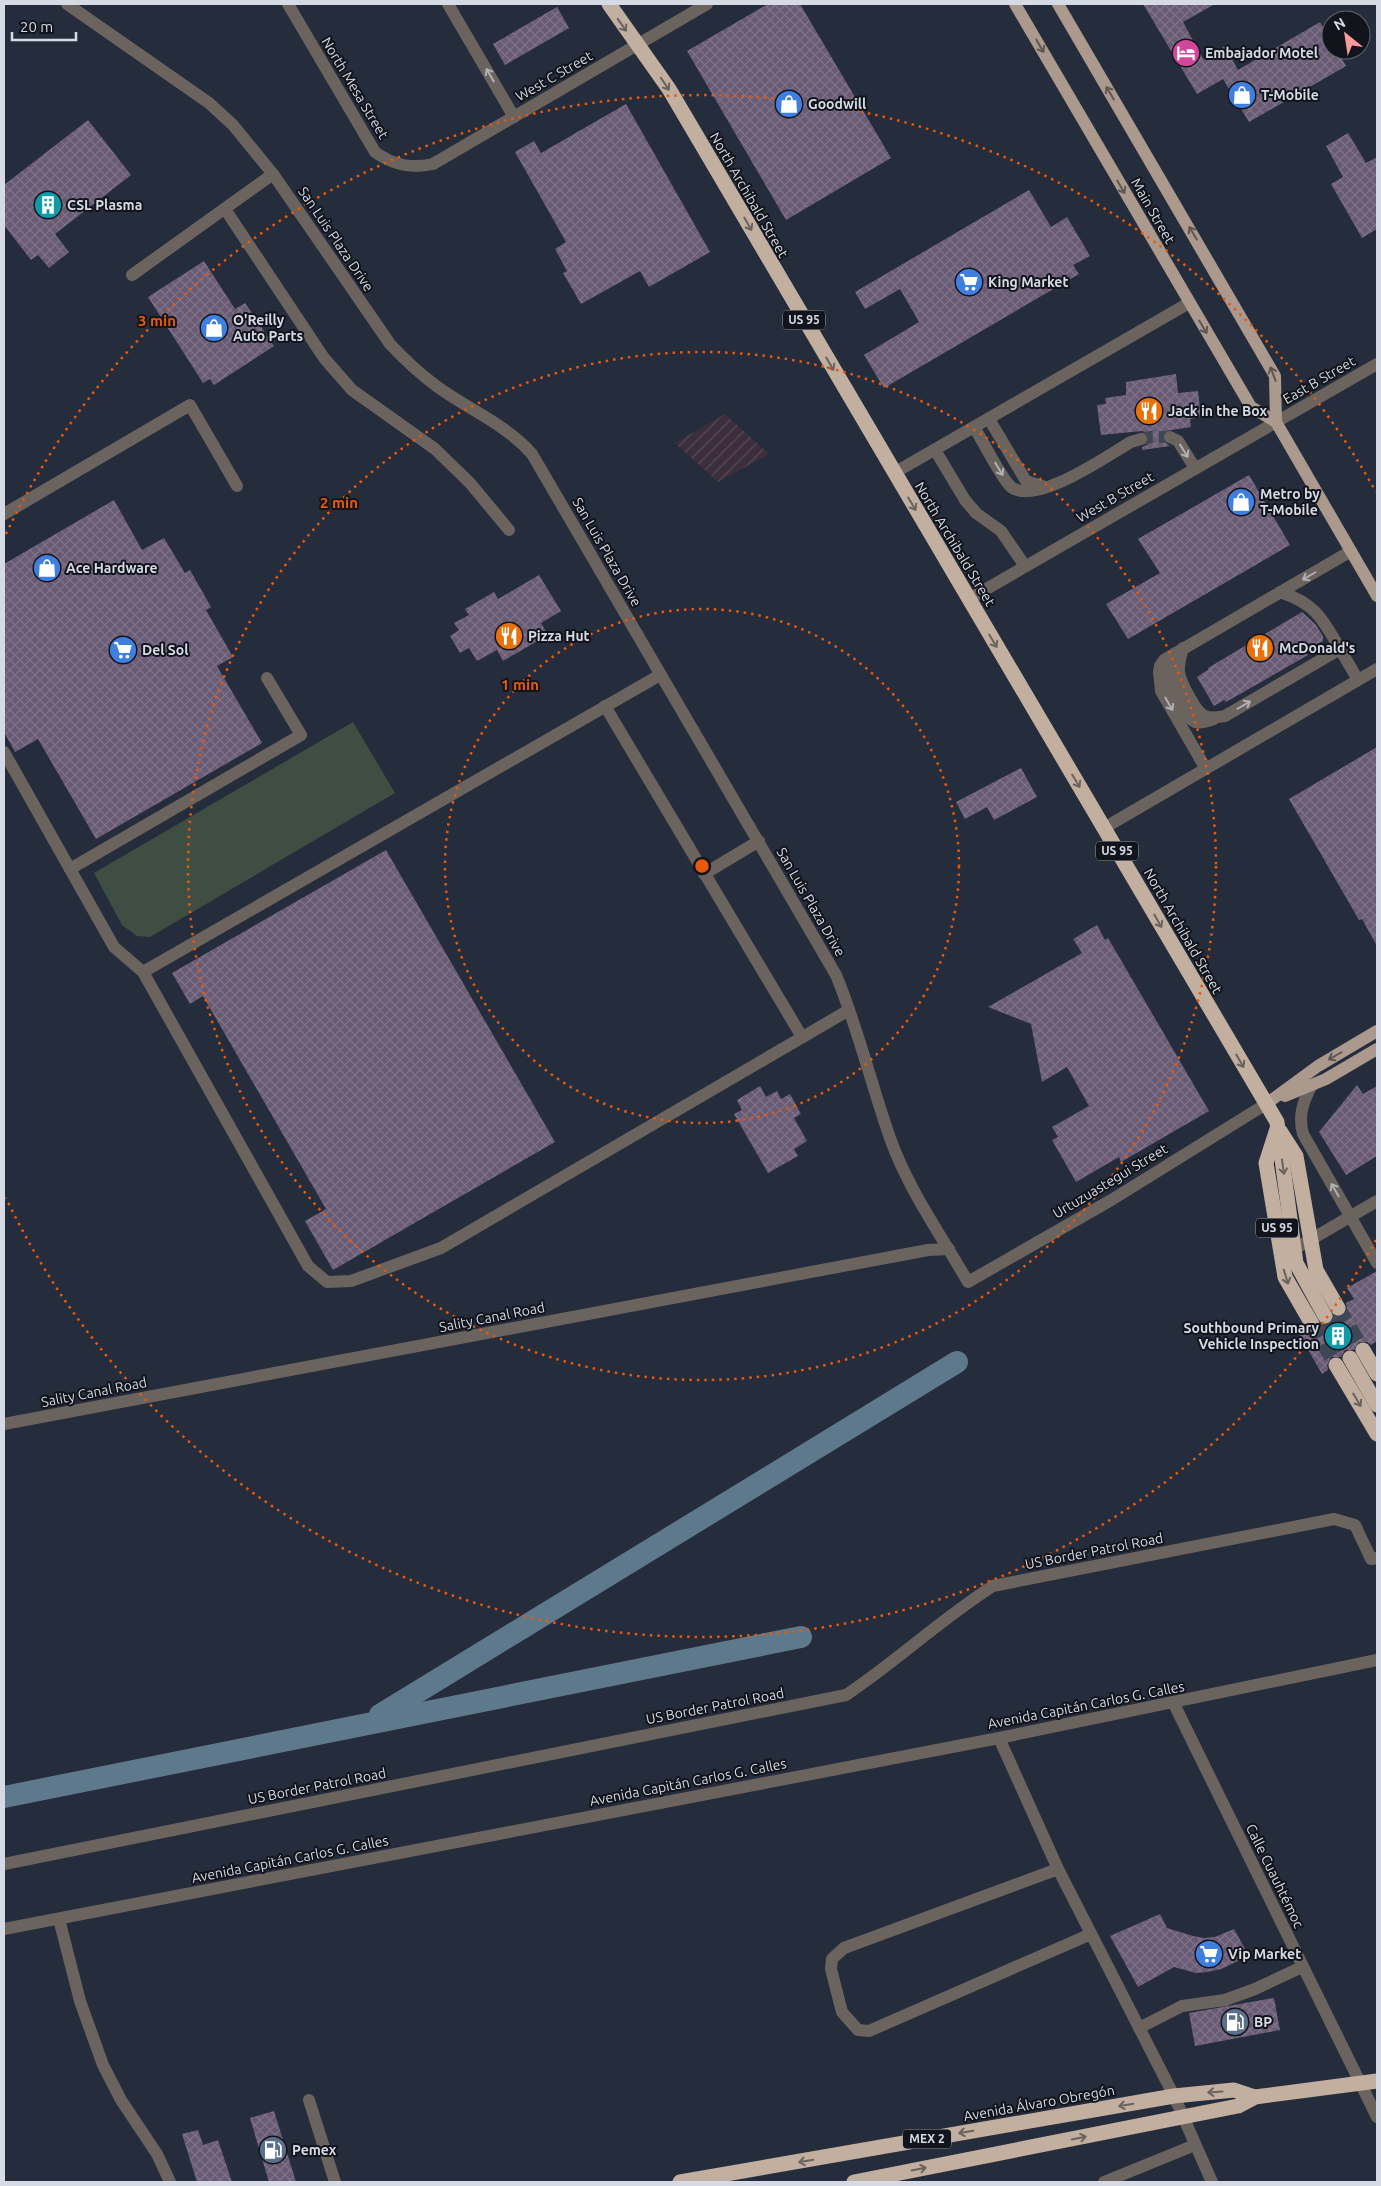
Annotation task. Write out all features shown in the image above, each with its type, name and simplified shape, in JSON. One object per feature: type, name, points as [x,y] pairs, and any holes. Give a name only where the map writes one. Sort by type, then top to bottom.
[{"type":"highway","name":"North Archibald Street","points":[[609,4],[668,89],[1266,1104]]},
{"type":"highway","name":"US 95","points":[[1266,1104],[1278,1127],[1288,1253],[1325,1316],[1296,1156],[1278,1127]]},
{"type":"highway","points":[[1363,1350],[1377,1374]]},
{"type":"highway","points":[[1377,1405],[1343,1361],[1377,1434]]},
{"type":"highway","name":"Avenida Álvaro Obregón","points":[[854,2182],[1238,2106],[1256,2097],[1377,2081]]},
{"type":"highway","name":"Avenida Álvaro Obregón","points":[[680,2182],[1174,2096],[1234,2090],[1256,2097]]},
{"type":"main road","name":"Main Street","points":[[1015,4],[1251,407],[1276,422],[1377,596]]},
{"type":"main road","name":"Main Street","points":[[1058,4],[1275,376],[1276,422]]},
{"type":"main road","name":"Urtuzuastegui Street","points":[[1266,1104],[1318,1066],[1377,1031]]},
{"type":"main road","name":"Urtuzuastegui Street","points":[[1266,1104],[1326,1079],[1377,1049]]},
{"type":"street","name":"San Luis Plaza Drive","points":[[68,4],[209,103],[233,125],[272,174],[379,330],[397,350],[436,386],[520,440],[532,454],[836,975],[890,1139],[917,1196],[949,1249]]},
{"type":"street","name":"North Mesa Street","points":[[288,4],[375,152],[385,159],[413,167]]},
{"type":"street","points":[[448,4],[514,117]]},
{"type":"street","name":"West C Street","points":[[413,167],[433,164],[707,4]]},
{"type":"street","points":[[132,275],[272,174]]},
{"type":"street","points":[[225,209],[324,358],[352,390],[435,449],[470,483],[509,530]]},
{"type":"street","points":[[894,473],[1189,303]]},
{"type":"street","name":"East B Street","points":[[1276,422],[1377,364]]},
{"type":"street","points":[[4,514],[190,405],[237,486]]},
{"type":"street","points":[[989,419],[1026,481],[1048,488]]},
{"type":"street","name":"West B Street","points":[[969,599],[1276,422]]},
{"type":"street","points":[[974,427],[1009,486],[1024,492],[1048,488],[1141,439]]},
{"type":"street","points":[[1170,437],[1178,440],[1195,468]]},
{"type":"street","points":[[935,450],[965,500],[976,513],[1001,530],[1025,566]]},
{"type":"street","points":[[1206,768],[1161,691],[1159,681],[1160,666],[1164,660],[1351,551]]},
{"type":"street","points":[[1280,592],[1296,598],[1315,610],[1358,680]]},
{"type":"street","points":[[1179,651],[1179,671],[1182,683],[1200,714],[1217,718],[1225,716],[1340,649]]},
{"type":"street","points":[[1104,828],[1377,669]]},
{"type":"street","points":[[143,972],[660,674]]},
{"type":"street","points":[[70,869],[301,735],[267,678]]},
{"type":"street","points":[[604,706],[802,1037]]},
{"type":"street","points":[[4,752],[114,947],[143,972],[308,1266],[327,1282],[351,1281],[441,1248],[849,1010]]},
{"type":"street","points":[[704,874],[759,841]]},
{"type":"street","points":[[1312,1085],[1302,1108],[1300,1119],[1303,1134],[1377,1262]]},
{"type":"street","name":"Urtuzuastegui Street","points":[[949,1249],[968,1282],[1113,1199],[1266,1104]]},
{"type":"street","points":[[1288,1253],[1377,1201]]},
{"type":"street","name":"Sality Canal Road","points":[[4,1424],[928,1250],[949,1249]]},
{"type":"street","name":"US Border Patrol Road","points":[[4,1864],[846,1695],[869,1680],[958,1608],[993,1586],[1334,1519],[1355,1525],[1371,1559],[1377,1558]]},
{"type":"street","name":"Avenida Capitán Carlos G. Calles","points":[[4,1929],[999,1738],[1377,1660]]},
{"type":"street","name":"Calle Cuauhtémoc","points":[[1173,1702],[1359,2084],[1377,2117]]},
{"type":"street","points":[[999,1738],[1058,1868],[1174,2096],[1212,2182]]},
{"type":"street","points":[[1058,1868],[844,1948],[832,1959],[831,1968],[842,2012],[858,2030],[869,2031],[1091,1934]]},
{"type":"street","points":[[59,1919],[80,2001],[103,2065],[121,2100],[157,2154],[170,2182]]},
{"type":"street","points":[[1139,2028],[1182,2006],[1225,2000],[1255,1989],[1302,1967]]},
{"type":"street","points":[[310,2100],[334,2182]]},
{"type":"street","points":[[1104,2182],[1195,2145]]},
{"type":"shaded area","points":[[725,414],[769,454],[718,482],[675,443]]},
{"type":"green space","points":[[353,722],[395,793],[150,937],[137,936],[122,925],[94,873]]},
{"type":"building","name":"Goodwill","points":[[768,4],[800,4],[891,158],[786,220],[687,51]]},
{"type":"building","points":[[1143,4],[1215,4],[1183,22],[1203,59],[1225,46],[1238,70],[1320,22],[1321,60],[1343,60],[1346,66],[1249,122],[1223,79],[1197,94]]},
{"type":"building","points":[[557,7],[569,28],[505,65],[493,44]]},
{"type":"building","points":[[626,104],[710,252],[649,287],[640,271],[581,304],[563,273],[567,271],[555,249],[566,242],[515,152],[534,141],[541,153]]},
{"type":"building","name":"CSL Plasma","points":[[88,120],[131,175],[55,234],[69,252],[49,268],[38,255],[31,260],[4,225],[4,185]]},
{"type":"building","points":[[1348,133],[1366,163],[1377,157],[1377,229],[1362,238],[1331,184],[1343,177],[1326,146]]},
{"type":"building","name":"King Market","points":[[1029,190],[1051,227],[1067,217],[1090,256],[1073,265],[1079,274],[884,388],[864,355],[919,322],[900,289],[865,309],[855,292]]},
{"type":"building","name":"O'Reilly Auto Parts","points":[[204,261],[235,309],[245,303],[274,346],[214,385],[210,379],[203,383],[148,297]]},
{"type":"building","name":"Jack in the Box","points":[[1176,374],[1178,393],[1198,391],[1201,417],[1190,419],[1191,427],[1165,431],[1163,441],[1170,446],[1142,450],[1142,447],[1147,445],[1149,440],[1147,433],[1142,431],[1101,435],[1097,405],[1106,404],[1105,398],[1126,395],[1126,382]]},
{"type":"building","points":[[1249,475],[1290,545],[1128,639],[1106,604],[1160,573],[1138,539]]},
{"type":"building","points":[[114,500],[142,550],[164,538],[185,573],[190,570],[211,607],[206,610],[233,657],[217,666],[262,743],[96,839],[38,739],[15,752],[4,732],[4,564]]},
{"type":"building","points":[[539,575],[561,611],[541,623],[548,635],[503,661],[497,650],[477,661],[469,648],[460,653],[450,636],[459,630],[454,623],[469,615],[465,609],[494,592],[498,599]]},
{"type":"building","points":[[1302,612],[1316,625],[1323,636],[1323,641],[1306,651],[1308,655],[1226,702],[1224,700],[1214,706],[1197,677],[1208,668]]},
{"type":"building","points":[[1377,747],[1377,946],[1362,919],[1359,920],[1289,799]]},
{"type":"building","points":[[1021,768],[1037,797],[994,820],[987,807],[965,819],[956,802]]},
{"type":"building","points":[[386,850],[555,1142],[333,1270],[305,1221],[326,1209],[203,996],[190,1004],[172,973]]},
{"type":"building","points":[[1097,925],[1105,940],[1108,938],[1209,1111],[1121,1162],[1119,1157],[1076,1182],[1052,1140],[1058,1137],[1052,1127],[1089,1106],[1067,1067],[1042,1082],[1031,1024],[988,1007],[1082,953],[1073,939]]},
{"type":"building","points":[[1357,1085],[1363,1094],[1377,1086],[1377,1156],[1346,1175],[1319,1132]]},
{"type":"building","points":[[760,1086],[766,1097],[777,1091],[781,1099],[790,1094],[801,1114],[794,1118],[807,1141],[794,1149],[798,1156],[768,1173],[734,1114],[742,1110],[737,1100]]},
{"type":"building","name":"Southbound Primary Vehicle Inspection","points":[[1377,1271],[1377,1341],[1371,1345],[1367,1342],[1359,1342],[1354,1350],[1345,1350],[1341,1357],[1331,1357],[1327,1365],[1328,1370],[1322,1374],[1298,1332],[1304,1328],[1308,1332],[1316,1332],[1321,1324],[1330,1324],[1334,1316],[1343,1316],[1347,1308],[1346,1303],[1354,1299],[1347,1288]]},
{"type":"building","points":[[1160,1914],[1167,1928],[1193,1936],[1215,1937],[1234,1929],[1249,1956],[1221,1969],[1207,1972],[1196,1973],[1174,1967],[1138,1987],[1110,1936]]},
{"type":"building","name":"BP","points":[[1274,1998],[1280,2030],[1195,2046],[1189,2013]]},
{"type":"building","name":"Pemex","points":[[274,2111],[296,2182],[269,2182],[250,2118]]},
{"type":"building","points":[[198,2130],[203,2145],[218,2140],[232,2182],[197,2182],[182,2134]]},
{"type":"waterway","points":[[380,1715],[957,1362]]},
{"type":"waterway","points":[[4,1797],[801,1637]]},
{"type":"tunnel","points":[[1141,439],[1170,437]]},
{"type":"tunnel","points":[[1338,1308],[1363,1350]]},
{"type":"tunnel","points":[[1325,1316],[1350,1358]]},
{"type":"tunnel","points":[[1312,1324],[1336,1365]]},
{"type":"place","name":"Embajador Motel","points":[[1186,53]]},
{"type":"place","name":"T-Mobile","points":[[1242,95]]},
{"type":"place","name":"Goodwill","points":[[789,104]]},
{"type":"place","name":"CSL Plasma","points":[[48,205]]},
{"type":"place","name":"King Market","points":[[969,282]]},
{"type":"place","name":"O'Reilly Auto Parts","points":[[214,328]]},
{"type":"place","name":"Jack in the Box","points":[[1149,411]]},
{"type":"place","name":"Metro by T-Mobile","points":[[1241,502]]},
{"type":"place","name":"Ace Hardware","points":[[47,568]]},
{"type":"place","name":"Pizza Hut","points":[[509,636]]},
{"type":"place","name":"McDonald's","points":[[1260,648]]},
{"type":"place","name":"Del Sol","points":[[123,650]]},
{"type":"place","name":"Southbound Primary Vehicle Inspection","points":[[1338,1336]]},
{"type":"place","name":"Vip Market","points":[[1209,1954]]},
{"type":"place","name":"BP","points":[[1235,2022]]},
{"type":"place","name":"Pemex","points":[[273,2150]]}]
